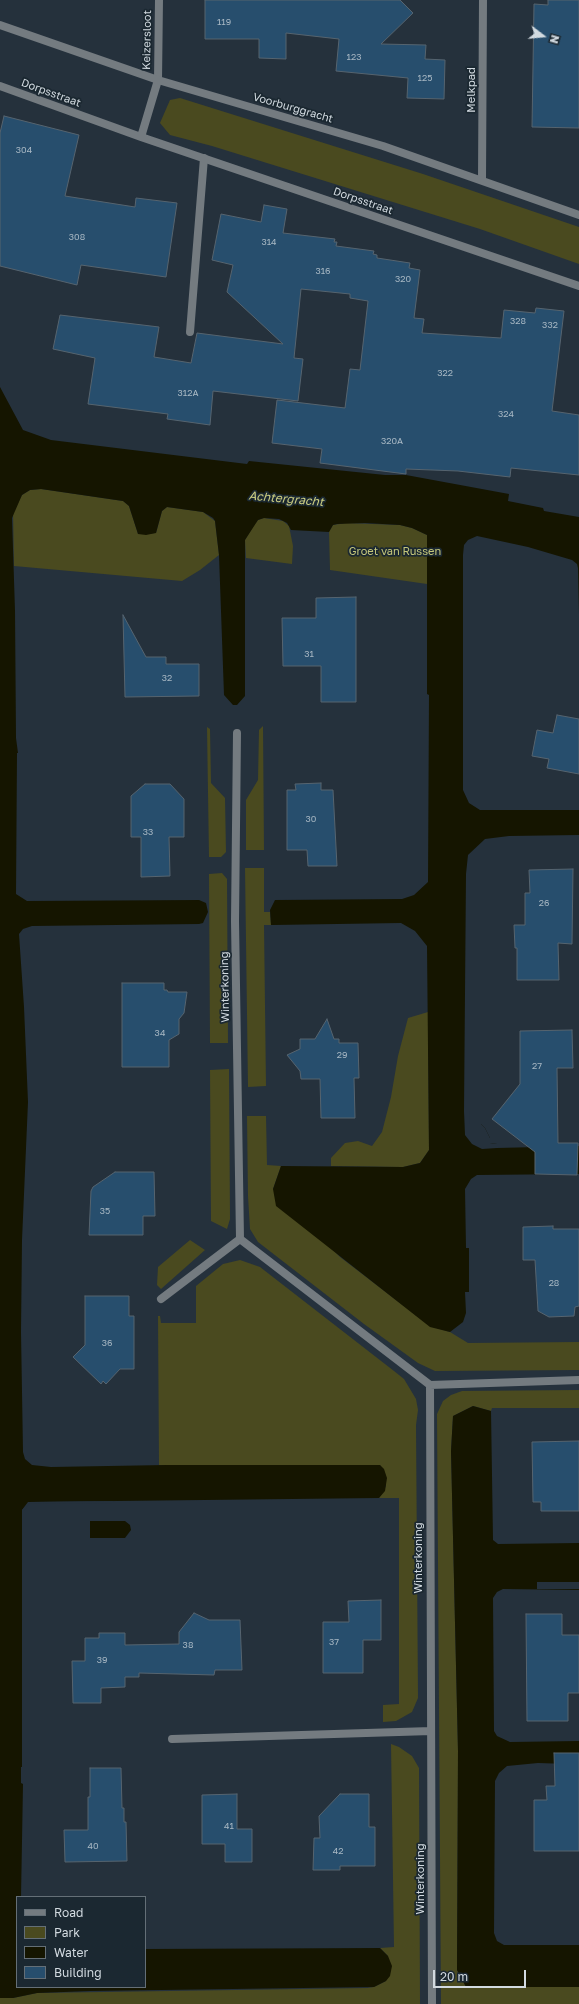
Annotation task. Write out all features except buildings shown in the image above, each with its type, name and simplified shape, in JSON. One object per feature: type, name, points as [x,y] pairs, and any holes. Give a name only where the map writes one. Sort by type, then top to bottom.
[{"type":"street","name":"Keizersloot","points":[[158,80],[159,0]]},
{"type":"street","name":"Melkpad","points":[[482,180],[483,0]]},
{"type":"street","name":"Voorburggracht","points":[[0,25],[158,80],[383,146],[579,215]]},
{"type":"street","points":[[141,137],[158,80]]},
{"type":"street","name":"Dorpsstraat","points":[[0,86],[141,137],[579,286]]},
{"type":"street","points":[[190,332],[204,158]]},
{"type":"street","name":"Winterkoning","points":[[238,733],[236,921],[240,1239]]},
{"type":"street","points":[[161,1298],[240,1239],[430,1385],[579,1380]]},
{"type":"street","name":"Winterkoning","points":[[430,1385],[432,2004]]},
{"type":"street","points":[[172,1739],[431,1731]]},
{"type":"green space","points":[[180,98],[423,174],[579,227],[579,264],[480,229],[212,146],[170,135],[160,123],[170,100]]},
{"type":"green space","points":[[41,489],[123,501],[129,506],[138,534],[156,533],[162,511],[167,507],[203,512],[215,521],[219,555],[200,570],[182,581],[14,566],[13,512],[22,495],[30,490]]},
{"type":"green space","points":[[264,518],[283,521],[289,526],[293,546],[292,564],[246,558],[245,540],[258,520]]},
{"type":"green space","name":"Groet van Russen","points":[[346,523],[400,525],[412,528],[427,535],[427,584],[330,570],[329,532],[333,525]]},
{"type":"green space","points":[[263,726],[264,850],[246,850],[246,800],[258,780],[259,730]]},
{"type":"green space","points":[[207,727],[210,729],[211,783],[225,798],[226,852],[221,857],[209,857]]},
{"type":"green space","points":[[245,868],[264,868],[264,912],[270,912],[271,925],[264,925],[266,1086],[248,1087]]},
{"type":"green space","points":[[222,873],[227,879],[228,1043],[210,1043],[209,874]]},
{"type":"green space","points":[[428,1012],[429,1150],[420,1163],[403,1167],[331,1166],[331,1158],[345,1143],[358,1141],[372,1146],[382,1132],[391,1097],[398,1056],[408,1018]]},
{"type":"green space","points":[[229,1069],[230,1219],[227,1229],[211,1221],[210,1070]]},
{"type":"green space","points":[[247,1116],[266,1116],[267,1165],[281,1166],[273,1189],[340,1257],[430,1326],[450,1332],[468,1343],[579,1342],[579,1370],[435,1371],[418,1363],[364,1324],[258,1242],[250,1229]]},
{"type":"green space","points":[[190,1240],[205,1250],[161,1289],[157,1285],[158,1267]]},
{"type":"green space","points":[[240,1260],[260,1267],[394,1371],[404,1379],[416,1399],[418,1410],[416,1425],[418,1698],[412,1712],[396,1721],[383,1722],[383,1705],[399,1704],[399,1498],[379,1498],[386,1486],[380,1465],[159,1465],[158,1316],[160,1316],[161,1323],[196,1323],[196,1286],[223,1264]]},
{"type":"green space","points":[[579,1390],[579,1408],[492,1408],[491,1411],[473,1406],[453,1416],[451,1451],[458,1751],[457,1970],[466,1987],[579,1987],[579,2004],[441,2004],[437,1414],[443,1401],[451,1395],[462,1391]]},
{"type":"green space","points":[[391,1744],[399,1747],[412,1756],[419,1768],[420,2004],[0,2004],[0,1998],[13,1998],[37,1993],[367,1988],[374,1987],[386,1981],[388,1956],[380,1948],[394,1947]]},
{"type":"water","name":"Achtergracht","points":[[0,387],[23,430],[51,440],[247,464],[249,461],[385,475],[406,475],[509,494],[508,501],[543,508],[544,511],[579,517],[579,614],[578,568],[577,564],[572,560],[528,547],[477,536],[468,540],[464,545],[463,790],[469,803],[480,810],[579,810],[579,835],[509,836],[485,839],[468,855],[466,874],[464,1111],[469,1111],[469,1124],[481,1124],[485,1128],[490,1138],[490,1143],[497,1144],[497,1148],[579,1146],[579,1174],[477,1175],[471,1179],[465,1189],[466,1248],[469,1248],[469,1292],[465,1292],[466,1313],[463,1322],[450,1332],[430,1327],[276,1206],[273,1189],[281,1166],[403,1167],[420,1163],[429,1150],[427,946],[415,931],[401,923],[271,925],[270,910],[275,900],[402,899],[414,895],[428,882],[429,695],[427,694],[427,535],[412,528],[400,525],[365,523],[337,524],[333,525],[329,532],[291,530],[287,523],[279,519],[264,518],[258,520],[245,540],[245,696],[237,705],[233,705],[224,695],[219,555],[215,521],[213,518],[203,512],[167,507],[162,511],[156,533],[146,535],[138,534],[129,506],[123,501],[41,489],[30,490],[22,495],[12,518],[15,611],[16,738],[18,753],[16,894],[27,901],[199,900],[206,903],[208,912],[203,923],[199,924],[32,926],[23,929],[19,934],[28,1102],[22,1240],[21,1332],[23,1452],[25,1459],[32,1465],[51,1467],[166,1465],[380,1465],[384,1469],[387,1478],[385,1491],[379,1498],[29,1502],[22,1510],[21,1783],[23,1784],[21,1896],[16,1896],[16,1988],[146,1988],[146,1949],[380,1948],[388,1956],[392,1966],[390,1976],[386,1981],[374,1987],[90,1991],[37,1993],[13,1998],[0,1998]]},
{"type":"water","points":[[473,1406],[491,1411],[493,1540],[498,1544],[579,1543],[579,1590],[503,1589],[497,1592],[493,1598],[494,1731],[497,1736],[510,1742],[579,1741],[579,1768],[568,1764],[538,1763],[507,1766],[499,1773],[495,1781],[494,1933],[497,1941],[504,1945],[579,1945],[579,1987],[466,1987],[457,1970],[458,1751],[451,1451],[453,1416]]},
{"type":"water","points":[[90,1521],[125,1521],[130,1525],[131,1530],[125,1538],[90,1538]]},
{"type":"pier","points":[[464,1111],[469,1111],[470,1124],[481,1124],[485,1128],[490,1138],[490,1143],[497,1144],[497,1148],[482,1149],[472,1144],[465,1135]]},
{"type":"pier","points":[[113,1501],[113,1503],[29,1504],[24,1511],[24,1736],[22,1736],[22,1510],[28,1502]]},
{"type":"pier","points":[[537,1582],[579,1582],[579,1589],[537,1589]]}]
